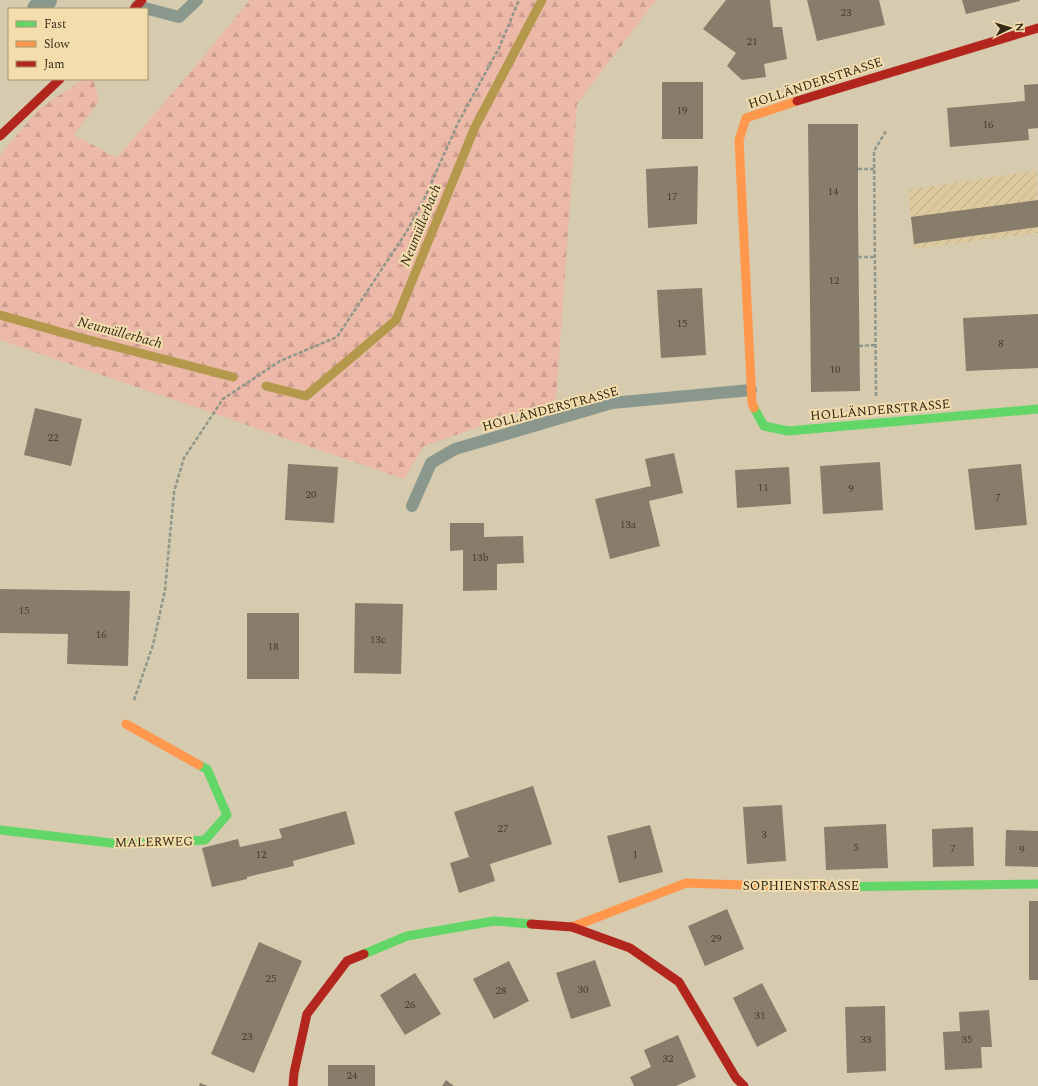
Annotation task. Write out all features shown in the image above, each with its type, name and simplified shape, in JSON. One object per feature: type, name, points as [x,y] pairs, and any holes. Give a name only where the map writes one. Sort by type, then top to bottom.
[{"type":"street","points":[[39,8],[46,0]]},
{"type":"street","name":"HOLLÄNDERSTRASSE","points":[[1038,28],[775,107],[746,118],[739,140],[752,403],[764,426],[788,431],[1038,409]]},
{"type":"street","points":[[0,136],[59,80]]},
{"type":"street","name":"MALERWEG","points":[[0,830],[120,844],[205,840],[227,815],[207,769],[126,724]]},
{"type":"street","name":"SOPHIENSTRASSE","points":[[572,927],[686,883],[796,887],[1038,884]]},
{"type":"street","points":[[293,1086],[294,1073],[307,1014],[347,960],[407,936],[494,921],[572,927],[630,948],[679,982],[736,1083]]},
{"type":"lane","points":[[138,5],[179,17],[197,0]]},
{"type":"lane","name":"HOLLÄNDERSTRASSE","points":[[412,506],[431,464],[455,450],[612,403],[751,390]]},
{"type":"path","points":[[126,724],[152,645],[165,590],[174,492],[184,458],[223,399],[280,361],[337,337],[407,231],[425,197],[458,123],[499,48],[519,0]]},
{"type":"path","points":[[876,424],[874,151],[886,131]]},
{"type":"path","points":[[858,169],[874,169]]},
{"type":"path","points":[[858,257],[874,257]]},
{"type":"path","points":[[860,346],[876,345]]},
{"type":"shaded area","points":[[1037,170],[1038,233],[914,249],[908,190]]},
{"type":"green space","points":[[250,0],[656,0],[577,104],[556,400],[424,446],[404,479],[0,340],[0,155],[38,110],[82,80],[93,80],[99,101],[74,135],[117,158]]},
{"type":"building","points":[[726,0],[770,0],[773,27],[782,27],[787,59],[764,64],[766,77],[742,80],[727,66],[736,53],[703,29]]},
{"type":"building","points":[[807,0],[879,0],[885,25],[817,41]]},
{"type":"building","points":[[962,0],[1020,0],[1020,1],[966,14]]},
{"type":"building","points":[[662,82],[703,82],[703,139],[662,139]]},
{"type":"building","points":[[1038,84],[1038,128],[1028,129],[1029,140],[950,147],[947,108],[1025,101],[1024,85]]},
{"type":"building","points":[[808,124],[858,124],[860,391],[811,392]]},
{"type":"building","points":[[698,166],[697,224],[648,228],[646,169]]},
{"type":"building","points":[[1038,200],[1038,227],[914,244],[911,217]]},
{"type":"building","points":[[702,288],[706,355],[661,358],[657,290]]},
{"type":"building","points":[[1038,314],[1038,368],[966,371],[963,318]]},
{"type":"building","points":[[35,408],[82,419],[71,466],[24,455]]},
{"type":"building","points":[[674,453],[683,493],[649,501],[660,546],[610,559],[595,499],[651,486],[645,459]]},
{"type":"building","points":[[880,462],[883,510],[823,514],[820,466]]},
{"type":"building","points":[[288,464],[338,467],[334,523],[285,520]]},
{"type":"building","points":[[1021,464],[1027,525],[975,530],[968,469]]},
{"type":"building","points":[[789,467],[791,504],[737,508],[735,470]]},
{"type":"building","points":[[450,523],[484,523],[484,537],[523,536],[524,563],[497,564],[497,590],[463,591],[463,550],[450,551]]},
{"type":"building","points":[[0,589],[130,591],[128,666],[67,664],[68,634],[0,633]]},
{"type":"building","points":[[355,603],[403,604],[401,674],[354,673]]},
{"type":"building","points":[[247,613],[299,613],[299,679],[247,679]]},
{"type":"building","points":[[533,786],[552,844],[490,864],[495,881],[459,893],[450,863],[469,857],[454,812]]},
{"type":"building","points":[[782,805],[786,861],[747,864],[743,807]]},
{"type":"building","points":[[346,811],[355,844],[293,861],[294,866],[212,887],[202,848],[238,839],[240,847],[282,838],[279,829]]},
{"type":"building","points":[[886,824],[888,868],[826,870],[824,827]]},
{"type":"building","points":[[650,825],[663,872],[619,883],[607,836]]},
{"type":"building","points":[[973,827],[974,866],[933,867],[932,829]]},
{"type":"building","points":[[1006,830],[1038,831],[1038,867],[1005,866]]},
{"type":"building","points":[[1029,901],[1038,901],[1038,980],[1029,980]]},
{"type":"building","points":[[727,909],[744,949],[705,966],[688,926]]},
{"type":"building","points":[[259,942],[302,961],[254,1073],[211,1054]]},
{"type":"building","points":[[595,960],[611,1006],[571,1019],[556,973]]},
{"type":"building","points":[[509,961],[529,1001],[494,1019],[473,979]]},
{"type":"building","points":[[415,973],[441,1014],[405,1035],[380,995]]},
{"type":"building","points":[[762,983],[787,1031],[757,1047],[733,998]]},
{"type":"building","points":[[885,1006],[886,1071],[847,1073],[845,1007]]},
{"type":"building","points":[[989,1010],[992,1047],[981,1047],[982,1068],[945,1070],[943,1032],[960,1031],[959,1012]]},
{"type":"building","points":[[678,1035],[696,1077],[676,1086],[634,1086],[630,1077],[651,1067],[644,1050]]},
{"type":"building","points":[[328,1065],[375,1065],[375,1086],[328,1086]]},
{"type":"building","points":[[446,1080],[454,1086],[442,1086]]},
{"type":"building","points":[[200,1083],[208,1086],[199,1086]]},
{"type":"waterway","name":"Neumüllerbach","points":[[266,386],[306,396],[396,320],[475,127],[542,0]]},
{"type":"waterway","name":"Neumüllerbach","points":[[0,315],[78,337],[233,377]]},
{"type":"traffic: fast","points":[[754,408],[764,426],[788,431],[1038,409]]},
{"type":"traffic: fast","points":[[0,830],[120,844],[205,840],[227,815],[207,769],[199,765]]},
{"type":"traffic: fast","points":[[831,887],[1038,884]]},
{"type":"traffic: fast","points":[[364,954],[407,936],[494,921],[531,924]]},
{"type":"traffic: slow","points":[[754,408],[752,403],[739,140],[746,118],[797,101]]},
{"type":"traffic: slow","points":[[126,724],[199,765]]},
{"type":"traffic: slow","points":[[572,927],[686,883],[831,887]]},
{"type":"traffic: jam","points":[[135,8],[142,0]]},
{"type":"traffic: jam","points":[[797,101],[1038,28]]},
{"type":"traffic: jam","points":[[0,136],[59,80]]},
{"type":"traffic: jam","points":[[531,924],[572,927],[630,948],[679,982],[736,1078],[744,1086]]},
{"type":"traffic: jam","points":[[293,1086],[294,1073],[307,1014],[347,961],[364,954]]}]
